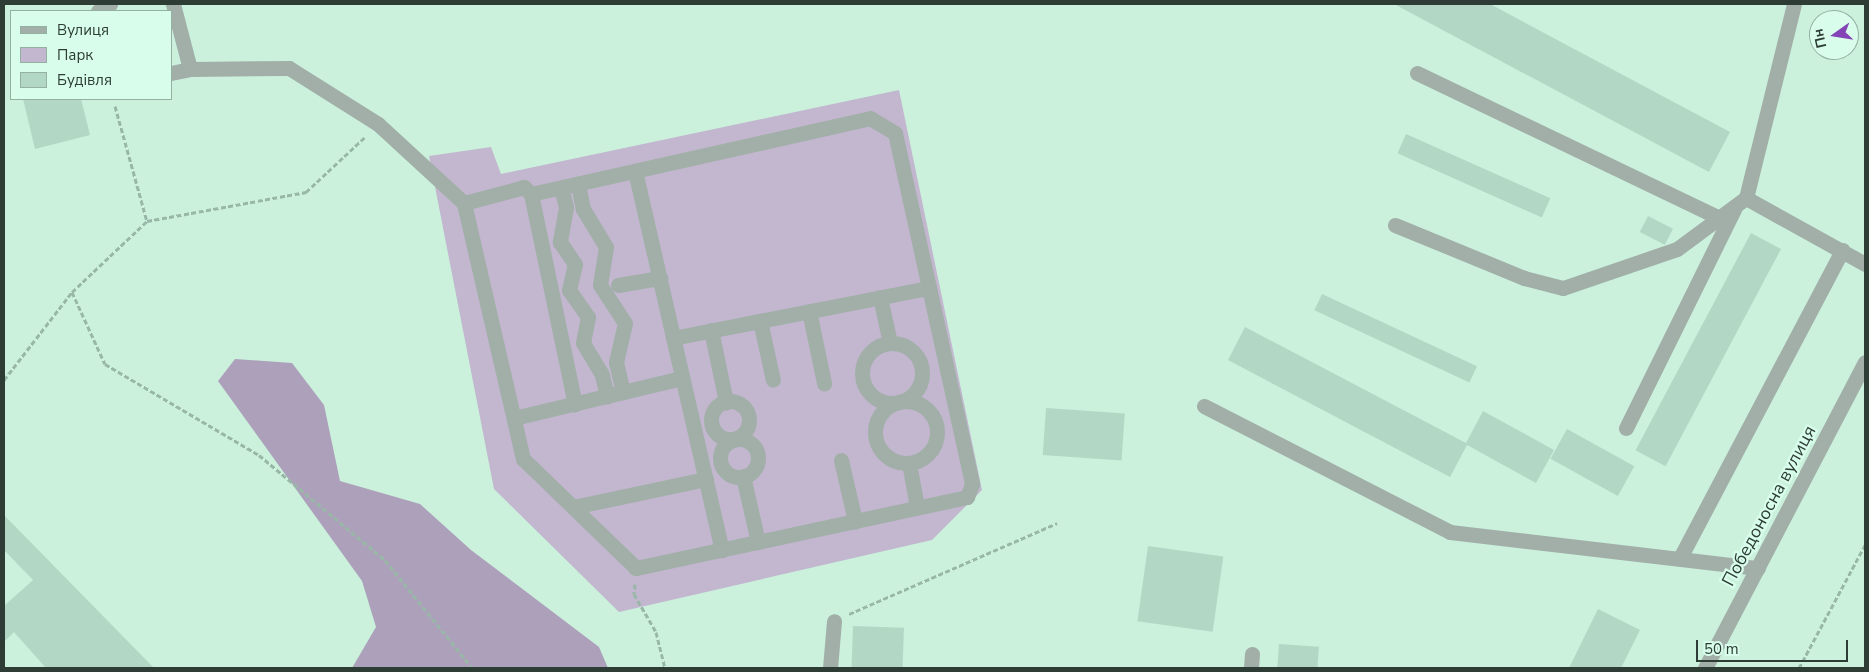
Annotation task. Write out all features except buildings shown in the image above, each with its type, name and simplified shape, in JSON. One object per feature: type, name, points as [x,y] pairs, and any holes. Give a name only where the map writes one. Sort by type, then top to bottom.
[{"type":"street","points":[[173,4],[190,69]]},
{"type":"street","points":[[1626,428],[1741,202],[1794,4]]},
{"type":"street","points":[[172,73],[190,69],[289,68],[378,124],[464,203],[523,459],[636,568],[967,496],[972,484],[895,133],[870,118],[531,194]]},
{"type":"street","points":[[1417,73],[1719,218]]},
{"type":"street","points":[[635,171],[722,550]]},
{"type":"street","points":[[578,184],[583,209],[606,247],[600,285],[624,322],[616,362],[624,392]]},
{"type":"street","points":[[464,203],[524,187],[531,194],[575,404]]},
{"type":"street","points":[[561,188],[566,208],[560,242],[575,264],[569,290],[588,317],[583,343],[602,375],[607,396]]},
{"type":"street","points":[[1395,225],[1524,278],[1563,288],[1678,249],[1741,202]]},
{"type":"street","points":[[1741,202],[1842,250],[1865,264]]},
{"type":"street","points":[[1681,556],[1842,250]]},
{"type":"street","points":[[618,285],[660,278]]},
{"type":"street","points":[[673,338],[928,288]]},
{"type":"street","points":[[880,297],[890,343]]},
{"type":"street","points":[[809,311],[824,383]]},
{"type":"street","points":[[760,321],[773,380]]},
{"type":"street","points":[[711,330],[726,402]]},
{"type":"street","points":[[890,343],[872,352],[863,368],[863,377],[878,400],[896,403],[906,400],[925,407],[936,425],[934,446],[928,454],[909,463],[890,458],[877,443],[876,423],[880,414],[896,403],[910,397],[920,386],[921,365],[910,348],[890,343]]},
{"type":"street","name":"Победоносна вулиця","points":[[1705,668],[1865,362]]},
{"type":"street","points":[[514,418],[682,378]]},
{"type":"street","points":[[726,402],[715,409],[711,421],[720,437],[733,439],[746,440],[758,453],[754,470],[743,476],[731,474],[722,465],[721,453],[733,439],[747,429],[748,417],[738,403],[726,402]]},
{"type":"street","points":[[1204,406],[1450,532],[1681,556],[1758,568]]},
{"type":"street","points":[[841,460],[855,521]]},
{"type":"street","points":[[909,463],[918,507]]},
{"type":"street","points":[[743,476],[758,542]]},
{"type":"street","points":[[573,507],[706,479]]},
{"type":"street","points":[[830,668],[834,621]]},
{"type":"path","points":[[115,106],[147,221]]},
{"type":"path","points":[[4,380],[72,292],[147,221],[306,192],[378,124]]},
{"type":"path","points":[[72,292],[105,364],[260,455],[282,473],[385,560],[472,668]]},
{"type":"path","points":[[834,621],[1057,523]]},
{"type":"path","points":[[1799,668],[1865,545]]},
{"type":"path","points":[[636,568],[634,594],[656,632],[665,668]]},
{"type":"green space","points":[[899,90],[982,490],[932,540],[619,612],[494,489],[429,156],[491,147],[501,174]]},
{"type":"shaded area","points":[[235,359],[292,363],[324,405],[340,481],[420,504],[471,550],[599,647],[608,668],[352,668],[376,627],[362,581],[218,381]]}]
